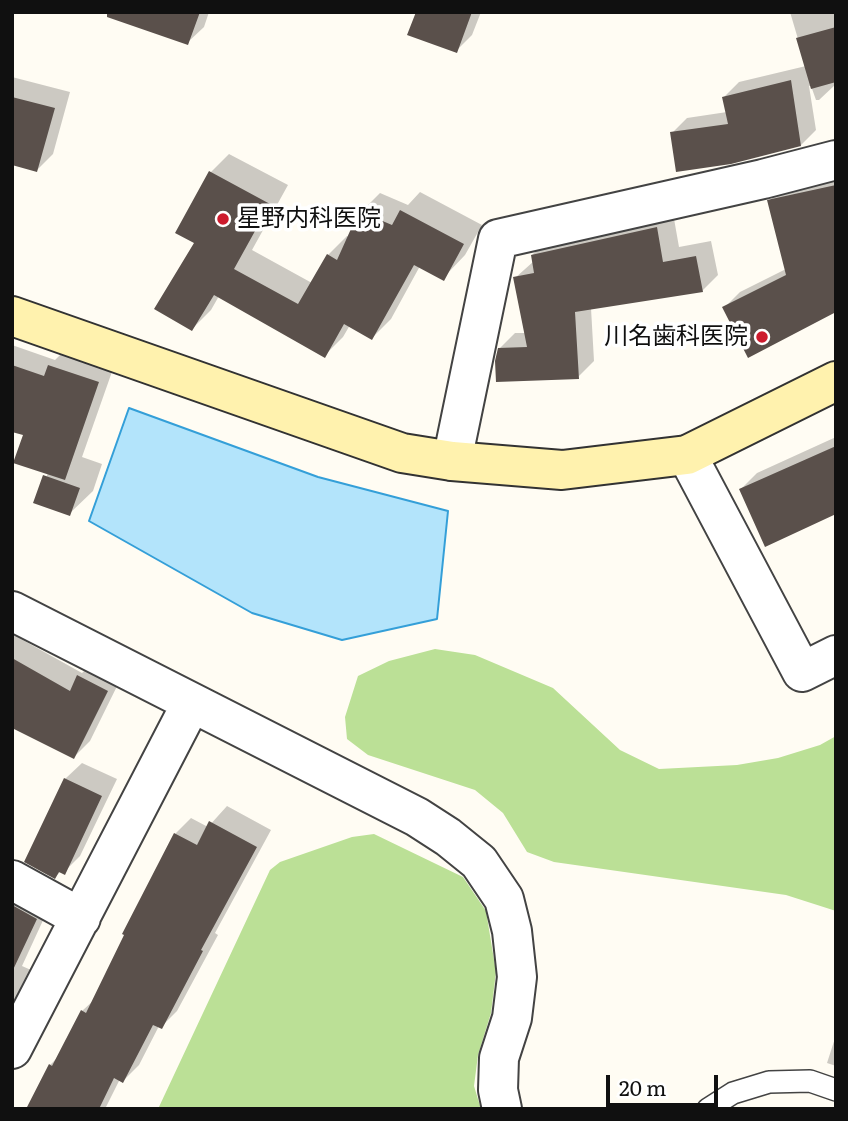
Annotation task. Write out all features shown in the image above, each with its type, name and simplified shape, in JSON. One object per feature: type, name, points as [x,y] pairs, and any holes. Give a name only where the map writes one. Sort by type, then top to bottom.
[{"type":"street","points":[[452,461],[498,239],[836,160]]},
{"type":"street","points":[[12,316],[402,453],[452,461],[562,470],[687,455],[836,381]]},
{"type":"street","points":[[687,455],[802,672],[836,655]]},
{"type":"street","points":[[12,611],[416,817],[448,837],[479,862],[504,899],[512,931],[517,976],[512,1017],[499,1058],[498,1090],[502,1109]]},
{"type":"street","points":[[12,1049],[191,704]]},
{"type":"street","points":[[12,880],[81,918]]},
{"type":"lane","points":[[708,1109],[733,1093],[769,1082],[810,1082],[836,1090]]},
{"type":"green space","points":[[435,649],[475,655],[553,688],[620,750],[659,769],[737,765],[778,758],[820,745],[836,736],[836,911],[786,895],[554,862],[527,852],[503,813],[475,790],[368,755],[347,739],[345,717],[358,676],[389,661]]},
{"type":"green space","points":[[374,834],[463,877],[486,911],[496,972],[491,1013],[478,1055],[474,1086],[481,1109],[158,1109],[270,870],[280,862],[352,837]]},
{"type":"water","points":[[129,408],[318,477],[448,511],[437,619],[342,640],[252,613],[89,521]]},
{"type":"building","points":[[107,12],[200,12],[188,45],[107,17]]},
{"type":"building","points":[[416,12],[472,12],[457,53],[407,35]]},
{"type":"building","points":[[836,27],[836,82],[811,89],[796,38]]},
{"type":"building","points":[[791,80],[801,146],[731,164],[676,172],[670,132],[728,124],[722,97]]},
{"type":"building","points":[[12,97],[55,108],[37,172],[12,165]]},
{"type":"building","points":[[209,171],[270,204],[234,269],[298,304],[327,254],[337,260],[359,211],[392,225],[400,210],[464,244],[444,281],[414,265],[372,340],[344,324],[325,358],[214,295],[192,331],[154,309],[194,243],[175,233]]},
{"type":"building","points":[[836,185],[836,312],[748,358],[722,307],[786,275],[767,200]]},
{"type":"building","points":[[657,227],[663,262],[696,256],[703,292],[575,312],[579,379],[496,382],[495,361],[498,348],[527,347],[513,277],[534,273],[531,255]]},
{"type":"building","points":[[12,365],[44,376],[48,365],[99,382],[65,480],[13,463],[23,435],[12,432]]},
{"type":"building","points":[[836,446],[836,514],[765,547],[739,489]]},
{"type":"building","points":[[43,475],[80,488],[70,516],[33,503]]},
{"type":"building","points":[[12,658],[70,691],[77,675],[108,691],[74,759],[12,728]]},
{"type":"building","points":[[64,778],[102,796],[65,875],[59,872],[55,879],[24,862]]},
{"type":"building","points":[[209,821],[257,847],[162,1029],[153,1025],[123,1083],[114,1078],[99,1109],[26,1109],[81,1010],[86,1013],[124,935],[122,934],[174,833],[197,845]]},
{"type":"building","points":[[12,905],[37,919],[12,972]]},
{"type":"place","name":"星野内科医院","points":[[223,219]]},
{"type":"place","name":"川名歯科医院","points":[[762,337]]}]
